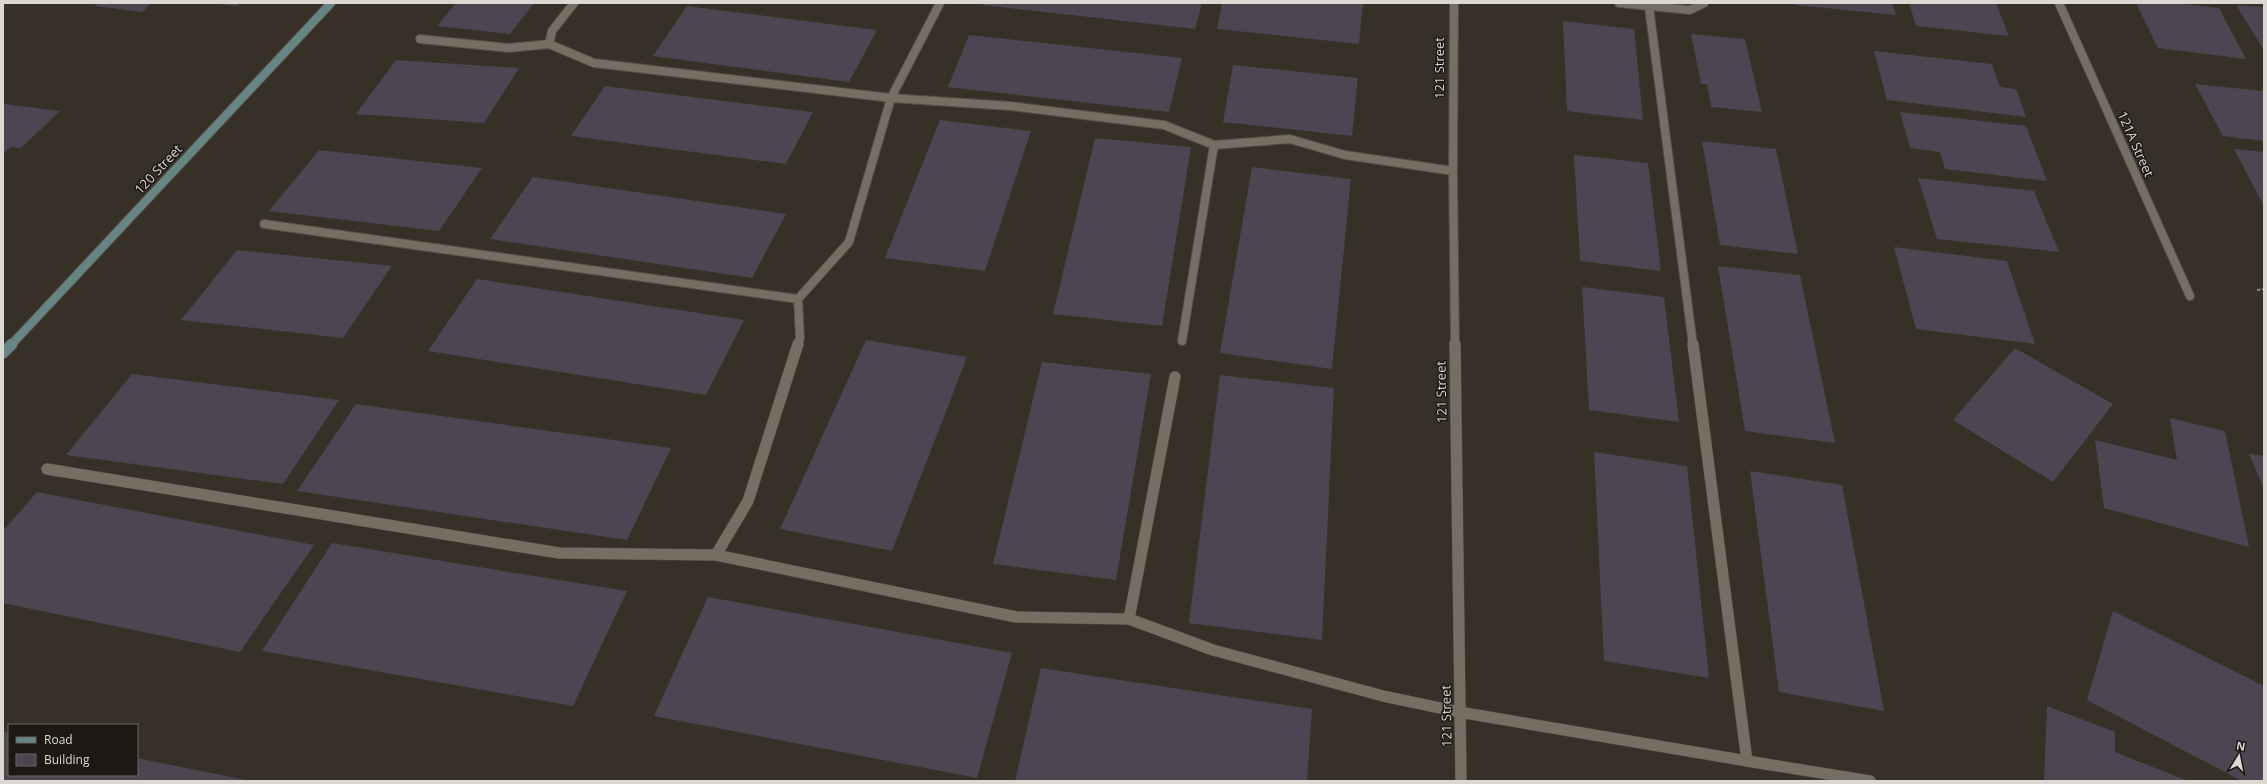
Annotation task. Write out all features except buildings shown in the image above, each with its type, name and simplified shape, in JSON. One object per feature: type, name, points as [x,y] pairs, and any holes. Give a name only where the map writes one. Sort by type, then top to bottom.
[{"type":"main road","name":"120 Street","points":[[3,353],[331,3]]},
{"type":"street","points":[[550,44],[552,31],[574,3]]},
{"type":"street","points":[[716,555],[748,501],[800,338],[798,299],[849,242],[857,209],[890,98],[940,3]]},
{"type":"street","name":"121 Street","points":[[1454,3],[1452,170],[1461,781]]},
{"type":"street","points":[[1619,3],[1690,10],[1704,3]]},
{"type":"street","name":"121A Street","points":[[2059,3],[2190,296]]},
{"type":"street","points":[[1649,7],[1747,761]]},
{"type":"street","points":[[420,39],[509,48],[550,44],[594,63],[890,98],[1010,106],[1164,125],[1214,145],[1290,139],[1345,154],[1452,170]]},
{"type":"street","points":[[1182,341],[1214,145]]},
{"type":"street","points":[[264,224],[798,299]]},
{"type":"street","points":[[1130,619],[1175,377]]},
{"type":"street","points":[[47,469],[558,553],[716,555],[1016,617],[1130,619],[1213,650],[1383,696],[1459,712],[1870,781]]},
{"type":"path","points":[[2257,290],[2264,289]]}]
